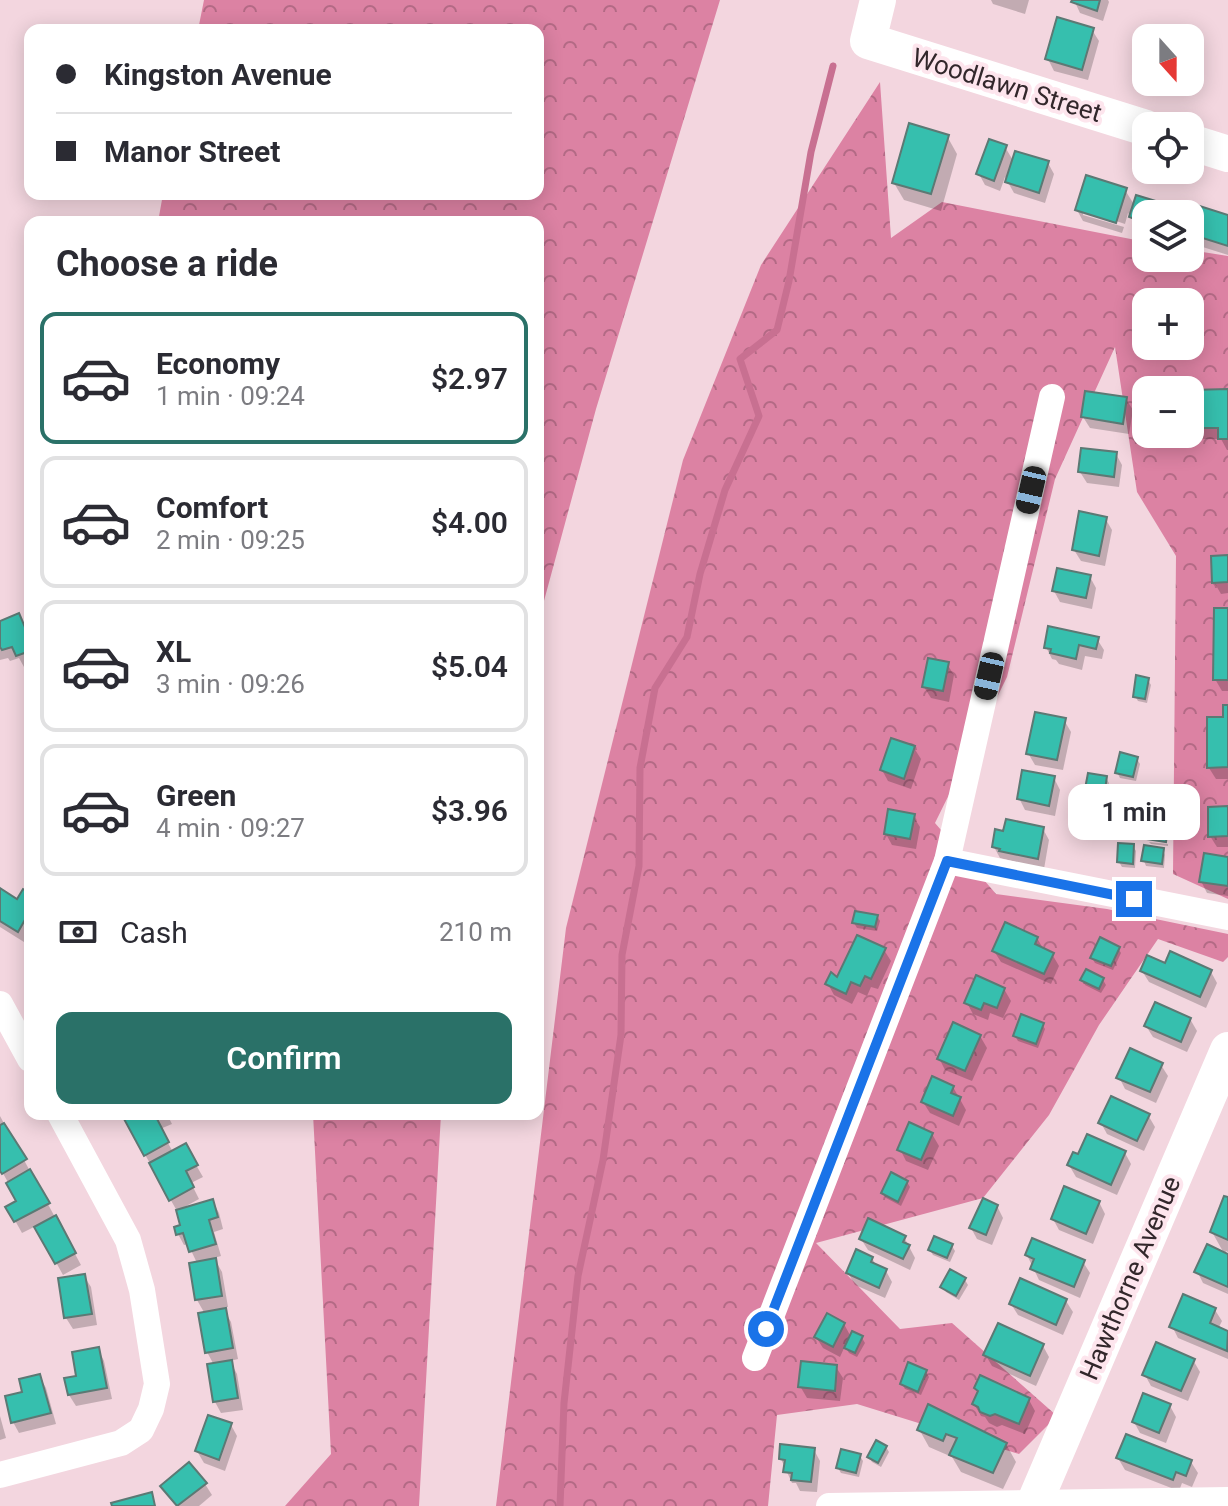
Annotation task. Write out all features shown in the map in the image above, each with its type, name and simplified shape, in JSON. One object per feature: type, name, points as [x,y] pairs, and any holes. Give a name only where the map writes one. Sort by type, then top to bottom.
[{"type":"street","name":"Woodlawn Street","points":[[878,0],[864,52],[1132,124]]},
{"type":"street","points":[[1204,146],[1228,154]]},
{"type":"street","points":[[755,1358],[947,861],[1052,397]]},
{"type":"street","points":[[947,861],[1228,917]]},
{"type":"street","points":[[0,1004],[24,1048]]},
{"type":"street","name":"Hawthorne Avenue","points":[[1034,1504],[1228,1050]]},
{"type":"street","points":[[0,1475],[121,1443],[141,1430],[151,1409],[157,1384],[142,1290],[128,1240],[63,1120]]},
{"type":"street","points":[[829,1506],[1228,1500]]},
{"type":"green space","points":[[204,0],[720,0],[596,409],[544,601],[544,216],[159,216],[162,200],[544,200],[544,24],[199,24]]},
{"type":"green space","points":[[880,82],[891,238],[942,202],[1132,239],[1132,272],[1204,272],[1204,252],[1228,256],[1228,899],[1173,874],[1176,556],[1137,492],[1115,347],[1055,479],[1007,677],[935,823],[996,894],[1107,909],[1228,934],[1228,957],[1223,962],[1158,939],[1099,1025],[1049,1115],[983,1198],[816,1243],[900,1329],[952,1323],[1057,1416],[1019,1454],[857,1404],[777,1415],[768,1506],[496,1506],[566,928],[683,460],[761,265]]},
{"type":"green space","points":[[313,1120],[441,1120],[419,1506],[285,1506],[331,1454]]},
{"type":"building","points":[[1072,0],[1100,0],[1097,11]]},
{"type":"building","points":[[1057,17],[1094,28],[1082,70],[1045,59]]},
{"type":"building","points":[[909,123],[949,135],[931,194],[892,183]]},
{"type":"building","points":[[989,139],[1007,145],[994,181],[976,174]]},
{"type":"building","points":[[1015,151],[1049,161],[1039,193],[1005,182]]},
{"type":"building","points":[[1086,175],[1127,188],[1116,223],[1075,210]]},
{"type":"building","points":[[1136,195],[1152,200],[1134,200]]},
{"type":"building","points":[[1204,207],[1228,215],[1228,246],[1204,238]]},
{"type":"building","points":[[1228,389],[1228,439],[1218,439],[1218,428],[1204,428],[1204,390]]},
{"type":"building","points":[[1085,391],[1127,397],[1123,424],[1081,417]]},
{"type":"building","points":[[1081,448],[1117,452],[1114,477],[1078,472]]},
{"type":"building","points":[[1079,511],[1107,517],[1099,556],[1072,550]]},
{"type":"building","points":[[1228,555],[1228,582],[1212,583],[1211,556]]},
{"type":"building","points":[[1057,568],[1091,575],[1086,598],[1052,591]]},
{"type":"building","points":[[1214,608],[1228,608],[1228,680],[1213,680]]},
{"type":"building","points":[[19,613],[24,625],[24,653],[16,656],[12,647],[2,650],[0,621]]},
{"type":"building","points":[[1048,626],[1099,637],[1096,649],[1079,645],[1076,659],[1050,653],[1051,649],[1044,648]]},
{"type":"building","points":[[928,658],[949,662],[943,691],[922,687]]},
{"type":"building","points":[[1136,675],[1149,678],[1145,699],[1133,697]]},
{"type":"building","points":[[1223,705],[1228,705],[1228,767],[1207,768],[1207,717],[1223,717]]},
{"type":"building","points":[[1035,712],[1066,718],[1057,760],[1026,754]]},
{"type":"building","points":[[891,738],[915,746],[904,779],[880,770]]},
{"type":"building","points":[[1120,752],[1138,757],[1133,777],[1115,773]]},
{"type":"building","points":[[1022,770],[1055,776],[1049,806],[1017,799]]},
{"type":"building","points":[[1088,773],[1107,776],[1104,797],[1084,794]]},
{"type":"building","points":[[1228,806],[1228,836],[1208,837],[1208,807]]},
{"type":"building","points":[[888,809],[915,814],[910,839],[884,834]]},
{"type":"building","points":[[1006,819],[1044,827],[1038,859],[992,847],[995,829],[1003,831]]},
{"type":"building","points":[[1148,824],[1168,827],[1166,842],[1146,839]]},
{"type":"building","points":[[1118,843],[1134,844],[1133,864],[1117,862]]},
{"type":"building","points":[[1144,845],[1164,848],[1162,864],[1141,861]]},
{"type":"building","points":[[1204,853],[1228,857],[1228,886],[1199,882]]},
{"type":"building","points":[[0,888],[17,899],[24,890],[24,922],[18,932],[0,921]]},
{"type":"building","points":[[855,911],[878,915],[875,927],[852,923]]},
{"type":"building","points":[[1005,922],[1038,937],[1035,944],[1054,953],[1044,974],[992,951]]},
{"type":"building","points":[[857,935],[886,948],[871,979],[865,976],[860,986],[851,982],[846,994],[825,984],[831,972],[837,977]]},
{"type":"building","points":[[1100,937],[1120,947],[1111,966],[1090,958]]},
{"type":"building","points":[[1170,951],[1212,970],[1200,997],[1140,971],[1147,955],[1165,963]]},
{"type":"building","points":[[1086,969],[1104,978],[1099,989],[1080,980]]},
{"type":"building","points":[[976,975],[1005,988],[997,1008],[984,1003],[981,1010],[964,1003]]},
{"type":"building","points":[[1155,1002],[1191,1018],[1181,1042],[1144,1026]]},
{"type":"building","points":[[1021,1014],[1044,1023],[1036,1044],[1013,1036]]},
{"type":"building","points":[[953,1022],[981,1035],[965,1071],[937,1059]]},
{"type":"building","points":[[1130,1048],[1163,1063],[1150,1092],[1116,1078]]},
{"type":"building","points":[[932,1076],[954,1086],[951,1093],[961,1097],[953,1116],[921,1102]]},
{"type":"building","points":[[1111,1096],[1150,1114],[1137,1141],[1098,1123]]},
{"type":"building","points":[[125,1120],[158,1120],[169,1142],[144,1156]]},
{"type":"building","points":[[909,1122],[933,1133],[921,1160],[897,1150]]},
{"type":"building","points":[[4,1123],[27,1159],[2,1174],[0,1125]]},
{"type":"building","points":[[1087,1134],[1126,1151],[1111,1185],[1067,1165],[1073,1152],[1078,1154]]},
{"type":"building","points":[[186,1143],[198,1165],[186,1171],[194,1187],[169,1201],[149,1163]]},
{"type":"building","points":[[30,1169],[50,1203],[14,1222],[5,1207],[16,1201],[6,1183]]},
{"type":"building","points":[[891,1172],[908,1181],[898,1202],[881,1193]]},
{"type":"building","points":[[1064,1186],[1100,1201],[1086,1234],[1051,1219]]},
{"type":"building","points":[[1224,1196],[1228,1197],[1228,1240],[1210,1232]]},
{"type":"building","points":[[983,1198],[998,1205],[986,1235],[969,1228]]},
{"type":"building","points":[[213,1199],[218,1217],[209,1220],[216,1244],[189,1252],[183,1233],[176,1235],[174,1227],[180,1225],[176,1210]]},
{"type":"building","points":[[56,1215],[76,1253],[55,1264],[34,1227]]},
{"type":"building","points":[[868,1218],[906,1236],[903,1242],[910,1245],[903,1259],[859,1239]]},
{"type":"building","points":[[934,1236],[953,1244],[947,1258],[928,1250]]},
{"type":"building","points":[[1032,1238],[1085,1260],[1074,1287],[1030,1269],[1034,1259],[1025,1255]]},
{"type":"building","points":[[1207,1244],[1228,1254],[1228,1287],[1194,1272]]},
{"type":"building","points":[[856,1249],[873,1257],[871,1262],[887,1269],[879,1288],[846,1273]]},
{"type":"building","points":[[216,1258],[222,1296],[195,1300],[189,1263]]},
{"type":"building","points":[[950,1269],[966,1278],[956,1296],[940,1287]]},
{"type":"building","points":[[85,1274],[92,1314],[64,1318],[58,1278]]},
{"type":"building","points":[[1020,1278],[1067,1299],[1056,1325],[1009,1304]]},
{"type":"building","points":[[1183,1294],[1216,1308],[1210,1323],[1228,1331],[1227,1351],[1169,1327]]},
{"type":"building","points":[[226,1308],[233,1348],[205,1353],[198,1313]]},
{"type":"building","points":[[827,1313],[845,1323],[833,1347],[814,1337]]},
{"type":"building","points":[[998,1323],[1044,1344],[1030,1376],[983,1355]]},
{"type":"building","points":[[852,1331],[863,1336],[855,1353],[844,1348]]},
{"type":"building","points":[[1156,1342],[1195,1359],[1181,1391],[1142,1375]]},
{"type":"building","points":[[99,1347],[107,1388],[68,1395],[64,1378],[76,1376],[72,1352]]},
{"type":"building","points":[[232,1360],[238,1398],[213,1402],[207,1364]]},
{"type":"building","points":[[801,1361],[837,1365],[835,1391],[798,1387]]},
{"type":"building","points":[[908,1362],[927,1370],[918,1392],[900,1384]]},
{"type":"building","points":[[40,1374],[51,1413],[11,1423],[5,1396],[22,1392],[19,1379]]},
{"type":"building","points":[[980,1375],[1030,1398],[1019,1424],[995,1414],[990,1416],[980,1412],[972,1404]]},
{"type":"building","points":[[1143,1393],[1171,1404],[1159,1433],[1132,1422]]},
{"type":"building","points":[[928,1404],[1007,1443],[993,1473],[949,1455],[957,1438],[946,1434],[943,1441],[917,1430]]},
{"type":"building","points":[[208,1415],[232,1423],[219,1460],[195,1451]]},
{"type":"building","points":[[1126,1434],[1192,1460],[1186,1476],[1176,1472],[1173,1480],[1116,1458]]},
{"type":"building","points":[[876,1440],[887,1446],[878,1463],[867,1457]]},
{"type":"building","points":[[780,1444],[815,1448],[811,1482],[791,1480],[792,1473],[783,1472],[785,1460],[779,1459]]},
{"type":"building","points":[[841,1449],[861,1454],[856,1473],[836,1468]]},
{"type":"building","points":[[189,1462],[207,1483],[177,1506],[160,1486]]},
{"type":"building","points":[[152,1492],[155,1506],[112,1506],[111,1503]]},
{"type":"waterway","points":[[560,1506],[564,1403],[578,1276],[603,1160],[621,1035],[622,955],[639,866],[640,768],[655,688],[687,637],[700,574],[725,490],[759,416],[740,359],[777,330],[789,281],[811,152],[833,66]]},
{"type":"route","points":[[766,1329],[947,861],[1134,899]]}]
